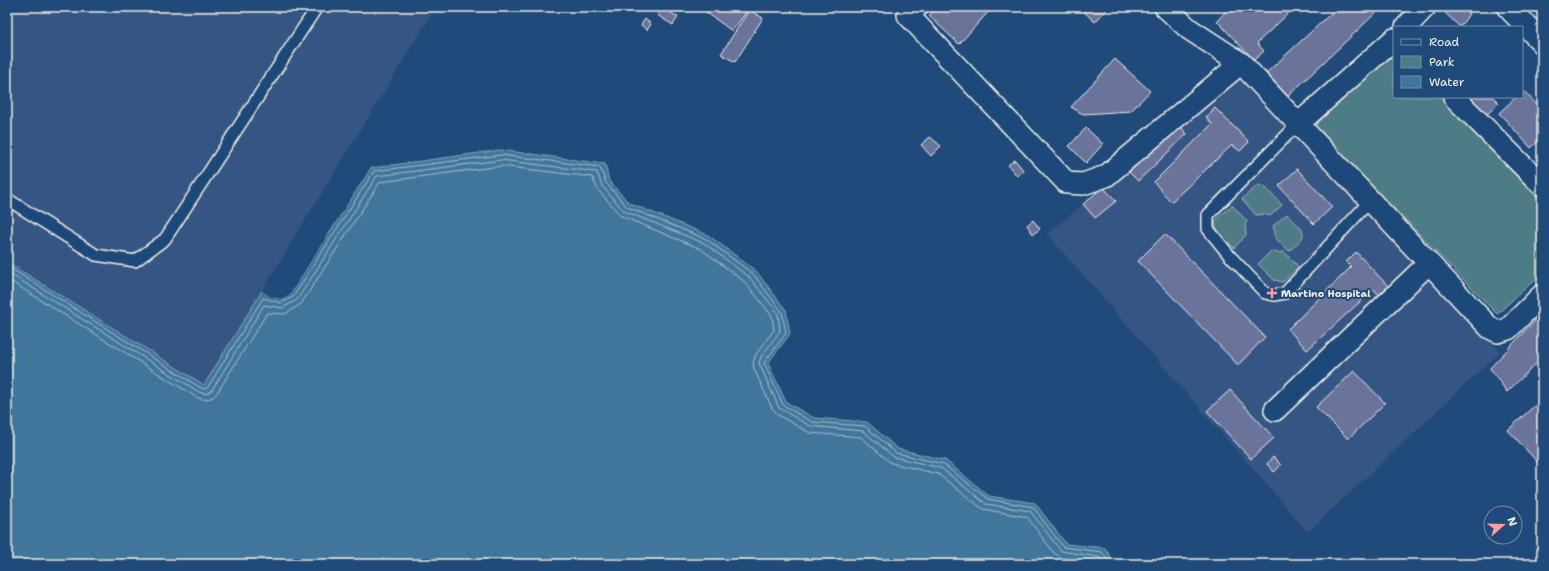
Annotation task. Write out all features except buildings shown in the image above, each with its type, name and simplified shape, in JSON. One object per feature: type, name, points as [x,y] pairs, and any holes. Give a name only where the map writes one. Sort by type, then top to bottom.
[{"type":"main road","points":[[1508,7],[1542,42]]},
{"type":"street","points":[[917,7],[908,15],[1067,183],[1083,184],[1106,176],[1241,63]]},
{"type":"street","points":[[1165,7],[1189,29],[1241,63],[1490,328],[1498,332],[1508,329],[1542,295]]},
{"type":"street","points":[[1407,26],[1425,7]]},
{"type":"street","points":[[1298,124],[1393,40]]},
{"type":"street","points":[[1455,98],[1542,185]]},
{"type":"street","points":[[1275,410],[1429,263]]},
{"type":"lane","points":[[7,199],[96,255],[134,261],[165,239],[317,7]]},
{"type":"lane","points":[[1298,124],[1208,215],[1208,229],[1229,255],[1265,293],[1274,295],[1285,293],[1370,201]]},
{"type":"shaded area","points":[[7,7],[436,7],[204,385],[7,262]]},
{"type":"shaded area","name":"Martino Hospital","points":[[1242,74],[1500,352],[1308,532],[1047,234]]},
{"type":"green space","points":[[1393,47],[1393,98],[1449,98],[1542,196],[1542,276],[1540,275],[1497,314],[1403,217],[1402,218],[1362,175],[1342,157],[1343,155],[1315,126]]},
{"type":"green space","points":[[1258,185],[1265,187],[1282,205],[1270,216],[1263,214],[1256,215],[1242,199]]},
{"type":"green space","points":[[1232,205],[1247,221],[1245,225],[1246,235],[1234,248],[1219,232],[1215,221]]},
{"type":"green space","points":[[1287,214],[1303,232],[1303,236],[1289,251],[1275,238],[1273,226]]},
{"type":"green space","points":[[1271,251],[1278,253],[1284,252],[1299,267],[1283,282],[1274,280],[1258,264]]},
{"type":"water","points":[[501,150],[605,164],[609,181],[629,203],[708,235],[756,271],[786,310],[790,334],[768,363],[786,402],[814,418],[867,422],[898,449],[945,460],[989,496],[1035,503],[1066,544],[1105,548],[1115,564],[7,564],[7,262],[204,385],[262,291],[271,297],[281,299],[290,294],[371,168]]},
{"type":"pier","points":[[372,165],[290,294],[281,299],[271,297],[262,291],[263,289],[271,295],[281,297],[288,293],[369,166]]},
{"type":"place","name":"Martino Hospital","points":[[1272,293]]}]
